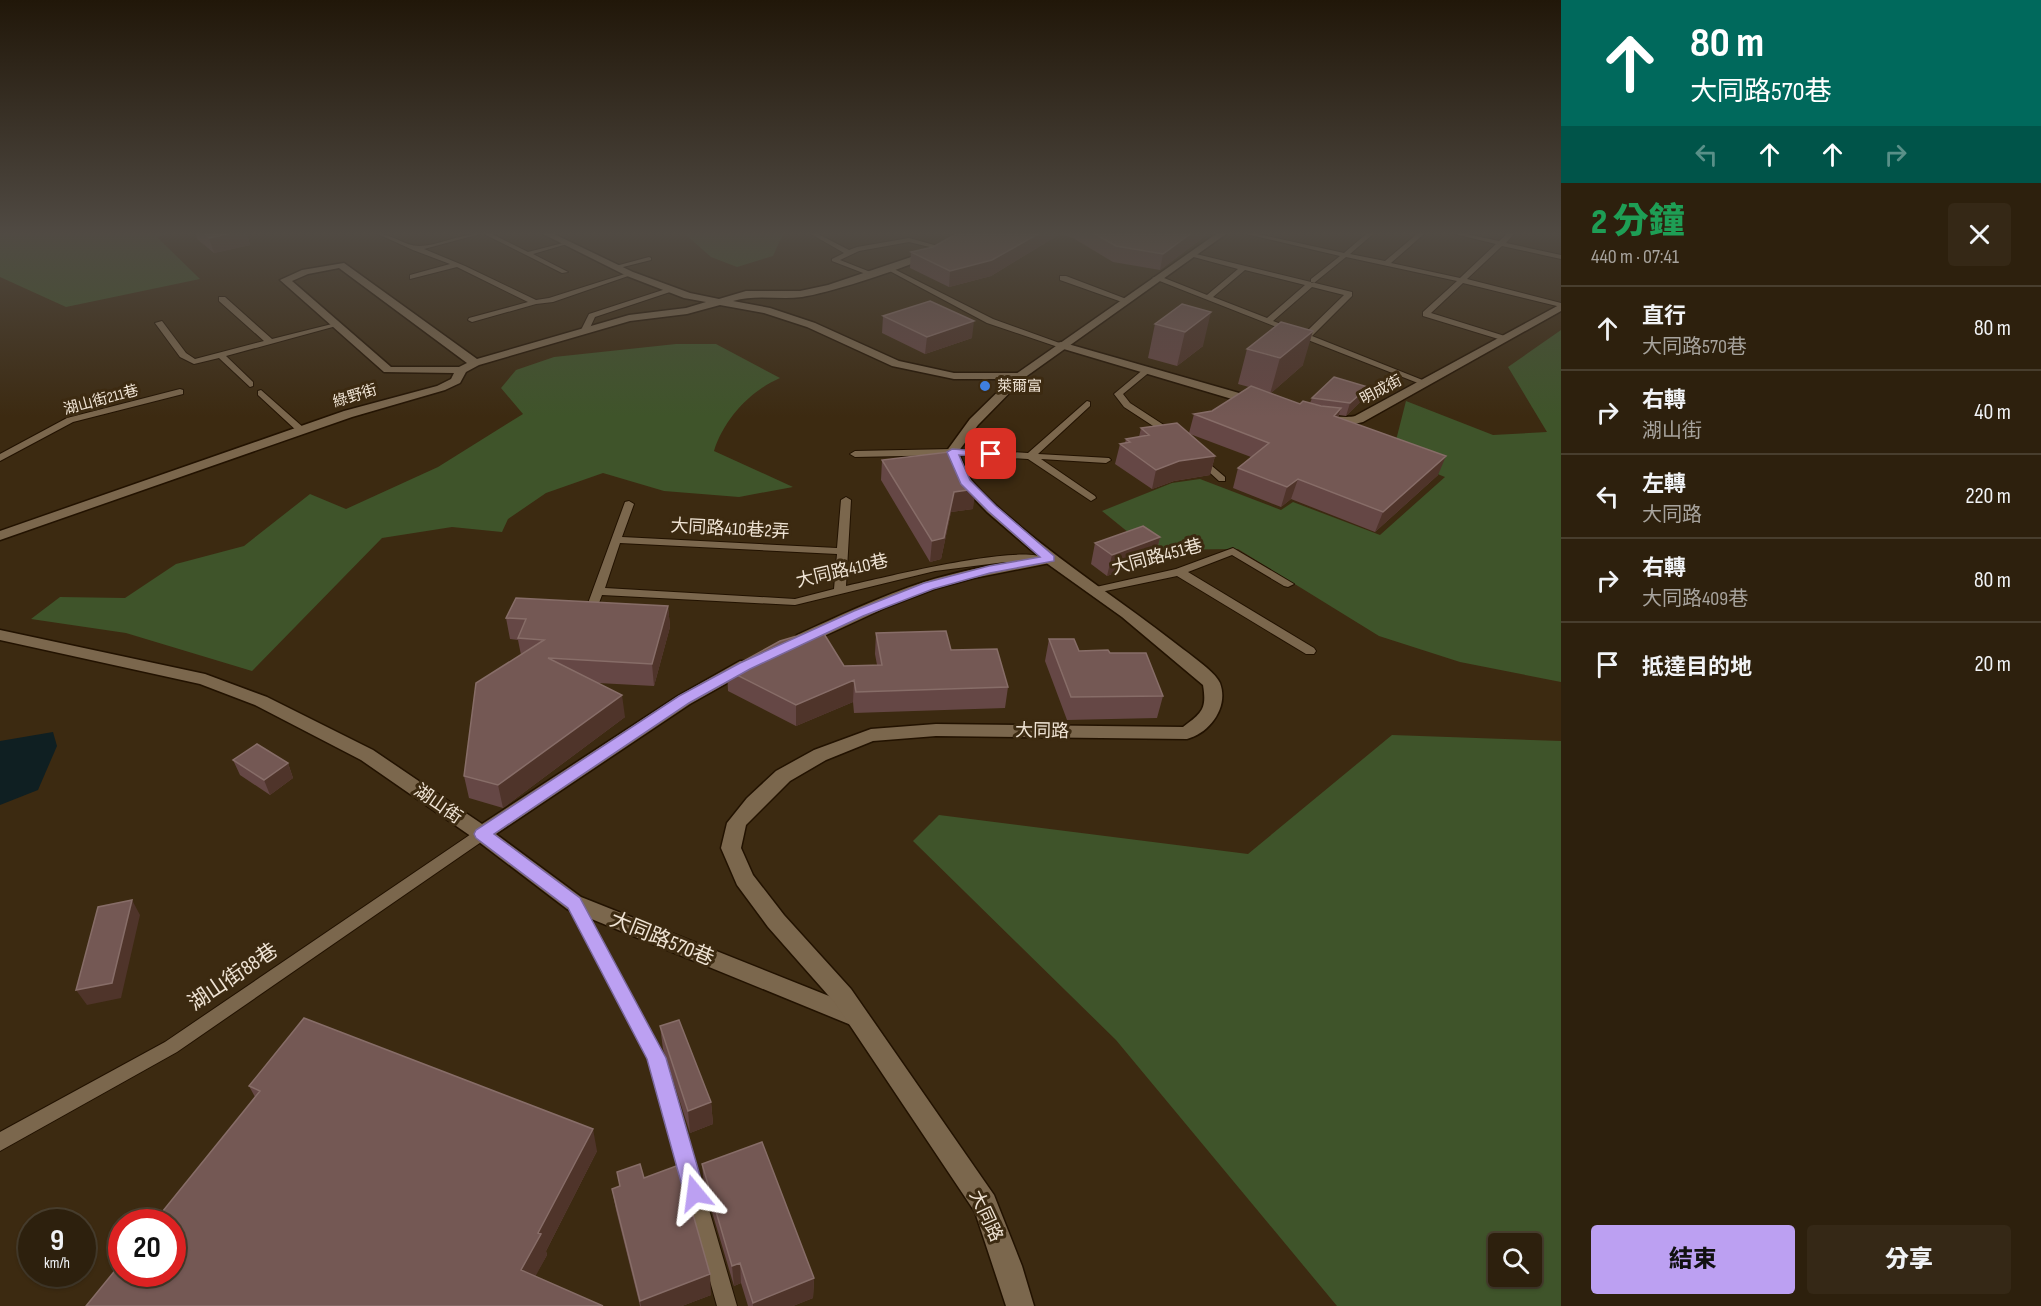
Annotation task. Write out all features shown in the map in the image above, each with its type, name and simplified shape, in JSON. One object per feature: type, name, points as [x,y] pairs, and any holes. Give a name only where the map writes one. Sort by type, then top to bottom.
[{"type":"street","points":[[302,295],[388,370],[460,370]]},
{"type":"street","points":[[382,295],[475,363]]},
{"type":"street","points":[[690,295],[719,303],[766,310],[811,325],[896,364],[916,369],[954,376],[1020,376]]},
{"type":"street","name":"綠野街","points":[[0,536],[348,414],[441,388],[456,381],[460,370],[475,363],[629,318],[687,311],[743,295]]},
{"type":"street","points":[[952,452],[974,422],[1020,376],[1132,295]]},
{"type":"street","name":"明成街","points":[[1319,420],[1346,422],[1359,419],[1561,306]]},
{"type":"street","points":[[1061,345],[1273,406]]},
{"type":"street","name":"大同路","points":[[952,452],[965,481],[992,509],[1050,559],[1096,590],[1191,664],[1211,683],[1214,701],[1208,718],[1187,733],[936,730],[871,735],[820,755],[783,776],[754,803],[737,823],[731,848],[744,879],[776,921],[843,996],[985,1204],[1020,1306]]},
{"type":"street","points":[[786,647],[858,614],[929,586],[989,570],[1050,559]]},
{"type":"street","name":"湖山街","points":[[0,635],[205,680],[261,701],[367,754],[482,834],[684,700],[765,656]]},
{"type":"street","name":"大同路570巷","points":[[482,834],[574,903],[856,1017]]},
{"type":"lane","points":[[520,295],[535,302]]},
{"type":"lane","points":[[472,320],[566,295]]},
{"type":"lane","points":[[585,330],[592,316],[657,295]]},
{"type":"lane","points":[[940,295],[990,321],[1061,345]]},
{"type":"lane","points":[[1111,295],[1125,300]]},
{"type":"lane","points":[[1198,295],[1426,383]]},
{"type":"lane","points":[[1270,319],[1298,295]]},
{"type":"lane","points":[[1305,338],[1348,295]]},
{"type":"lane","points":[[1446,295],[1426,314],[1505,339]]},
{"type":"lane","points":[[1518,295],[1561,306]]},
{"type":"lane","points":[[222,299],[270,342]]},
{"type":"lane","points":[[159,323],[183,355],[194,362],[336,325]]},
{"type":"lane","points":[[220,355],[250,384]]},
{"type":"lane","points":[[1148,370],[1118,394],[1127,405],[1176,437]]},
{"type":"lane","name":"湖山街211巷","points":[[0,458],[70,420],[180,392]]},
{"type":"lane","points":[[261,393],[301,430]]},
{"type":"lane","points":[[1030,456],[1087,404]]},
{"type":"lane","points":[[1191,451],[1222,479]]},
{"type":"lane","points":[[855,454],[952,452],[1106,460]]},
{"type":"lane","points":[[1030,456],[1091,498]]},
{"type":"lane","points":[[840,589],[846,500]]},
{"type":"lane","points":[[589,617],[630,504]]},
{"type":"lane","name":"大同路410巷2弄","points":[[616,540],[842,552]]},
{"type":"lane","name":"大同路451巷","points":[[1096,590],[1179,572],[1233,551],[1288,584]]},
{"type":"lane","name":"大同路410巷","points":[[598,591],[795,602],[840,589],[935,568],[1005,559],[1050,559]]},
{"type":"lane","points":[[1179,572],[1310,651]]},
{"type":"lane","name":"湖山街88巷","points":[[0,1142],[171,1047],[482,834]]},
{"type":"lane","points":[[574,903],[656,1058],[727,1306]]},
{"type":"green space","points":[[39,295],[124,295],[66,307]]},
{"type":"green space","points":[[1561,330],[1561,682],[1460,662],[1379,636],[1238,549],[1150,550],[1102,511],[1172,483],[1200,479],[1281,510],[1293,502],[1380,535],[1445,477],[1392,456],[1406,401],[1493,435],[1547,432],[1508,367]]},
{"type":"green space","points":[[676,344],[716,344],[780,378],[758,390],[740,407],[724,428],[714,451],[793,487],[739,497],[664,491],[603,473],[546,493],[508,519],[502,532],[452,527],[382,538],[252,671],[126,633],[31,619],[60,597],[125,598],[176,564],[244,546],[310,494],[346,509],[438,467],[523,414],[501,388],[516,370],[554,357]]},
{"type":"green space","points":[[1392,735],[1561,741],[1561,1306],[1337,1306],[1116,1040],[913,841],[939,815],[1248,854]]},
{"type":"shaded area","points":[[53,732],[57,746],[38,790],[0,805],[0,741]]},
{"type":"building","points":[[930,301],[974,321],[927,337],[883,316]]},
{"type":"building","points":[[1182,304],[1211,312],[1185,332],[1155,324]]},
{"type":"building","points":[[1281,322],[1313,331],[1280,358],[1247,349]]},
{"type":"building","points":[[1334,377],[1368,387],[1350,403],[1312,398]]},
{"type":"building","points":[[1251,386],[1300,404],[1303,401],[1341,408],[1334,416],[1446,456],[1383,512],[1298,479],[1287,487],[1238,468],[1269,443],[1194,414],[1212,411]]},
{"type":"building","points":[[1177,423],[1215,456],[1179,461],[1156,470],[1120,444],[1130,442],[1126,439],[1149,435],[1141,428]]},
{"type":"building","points":[[949,452],[976,489],[954,492],[944,538],[932,541],[882,460]]},
{"type":"building","points":[[1143,526],[1160,537],[1112,555],[1095,543]]},
{"type":"building","points":[[516,598],[668,606],[652,664],[548,658],[622,695],[498,785],[464,776],[476,683],[544,640],[518,638],[526,619],[506,618]]},
{"type":"building","points":[[821,629],[844,666],[882,665],[876,633],[946,631],[951,650],[997,649],[1008,687],[856,692],[854,680],[796,705],[727,670],[780,641]]},
{"type":"building","points":[[1049,639],[1074,639],[1079,651],[1108,650],[1110,653],[1146,653],[1163,696],[1071,697]]},
{"type":"building","points":[[257,744],[288,763],[264,780],[233,760]]},
{"type":"building","points":[[132,900],[112,983],[76,990],[98,907]]},
{"type":"building","points":[[304,1018],[593,1129],[521,1270],[603,1306],[86,1306],[108,1279],[108,1287],[186,1287],[186,1209],[165,1209],[260,1091],[249,1086]]},
{"type":"building","points":[[679,1020],[711,1102],[688,1111],[660,1026]]},
{"type":"building","points":[[762,1142],[814,1278],[753,1303],[740,1263],[732,1266],[702,1164]]},
{"type":"building","points":[[640,1164],[644,1178],[679,1165],[710,1274],[640,1301],[612,1189],[620,1186],[617,1172]]},
{"type":"place","name":"萊爾富","points":[[985,386]]},
{"type":"route","points":[[695,1193],[656,1058],[574,903],[482,834],[684,700],[745,666],[858,614],[929,586],[989,570],[1050,559],[992,509],[965,481],[952,452],[991,454]]}]
